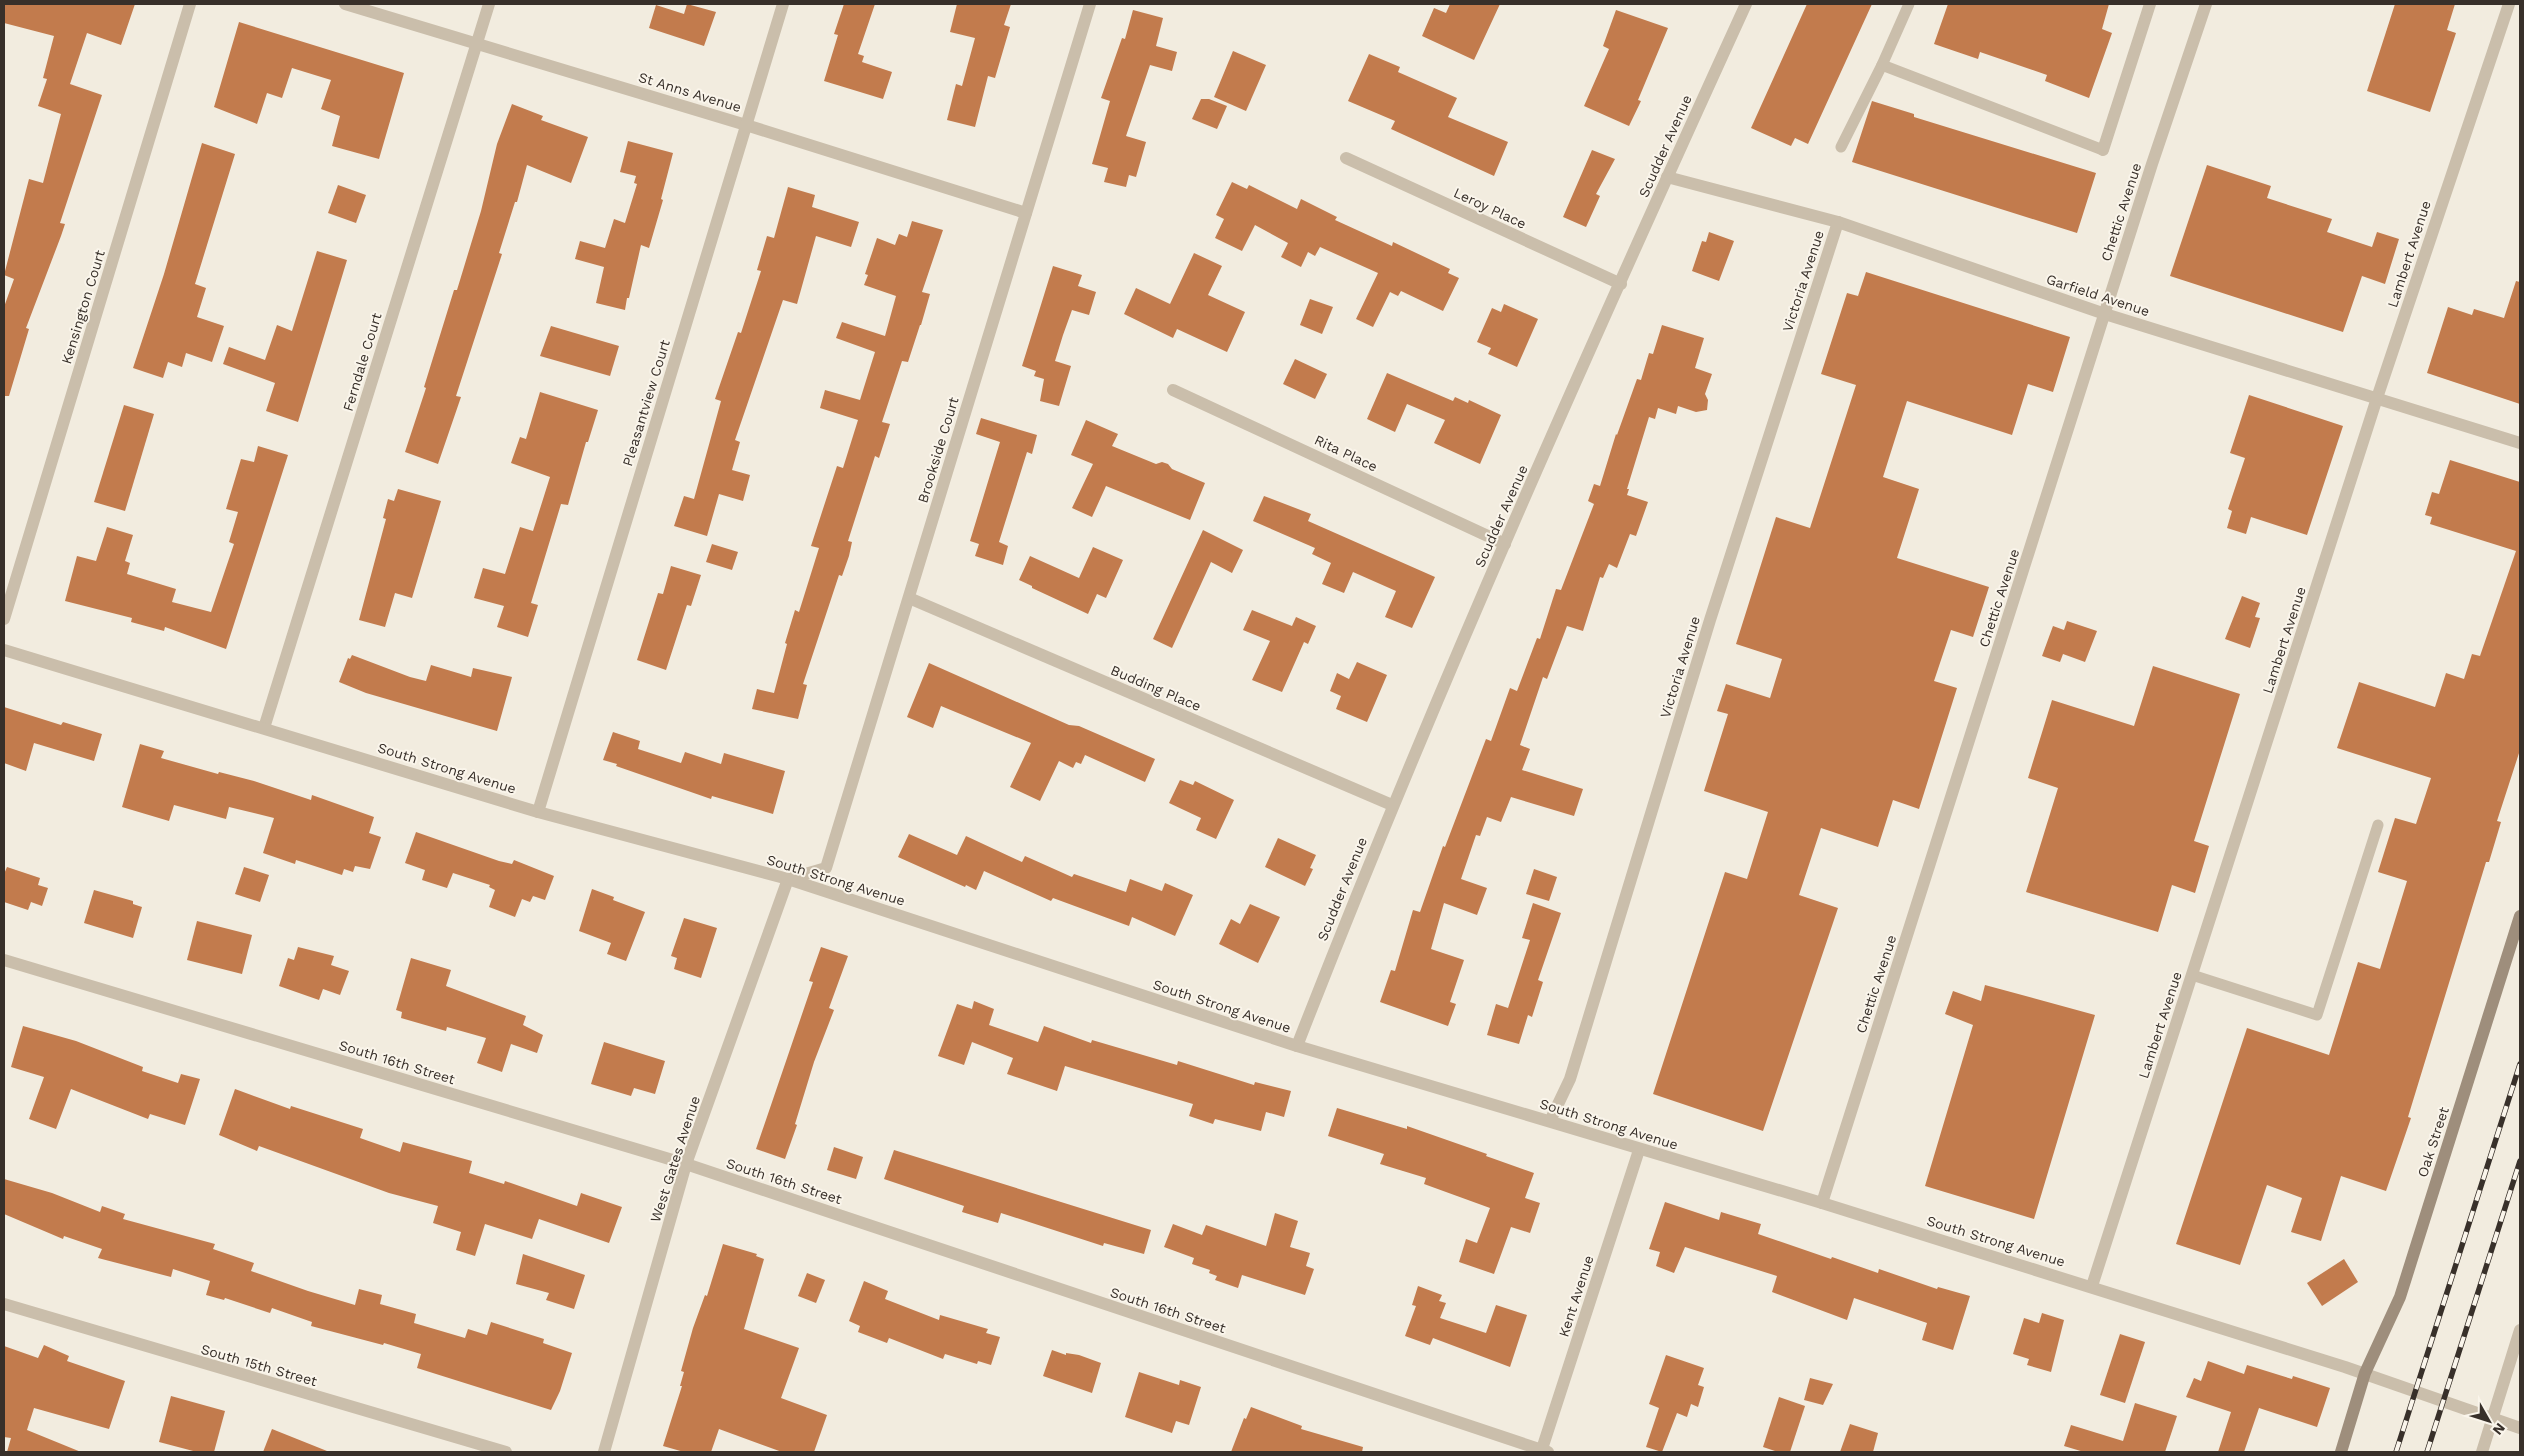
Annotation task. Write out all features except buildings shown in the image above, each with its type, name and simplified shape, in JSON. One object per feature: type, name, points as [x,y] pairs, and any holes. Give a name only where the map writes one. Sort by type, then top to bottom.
[{"type":"main road","name":"Oak Street","points":[[2340,1452],[2365,1373],[2400,1297],[2520,916]]},
{"type":"street","name":"Kensington Court","points":[[4,619],[190,4]]},
{"type":"street","name":"St Anns Avenue","points":[[345,4],[746,125],[1026,213]]},
{"type":"street","name":"Ferndale Court","points":[[264,728],[489,4]]},
{"type":"street","name":"Pleasantview Court","points":[[538,812],[783,4]]},
{"type":"street","name":"Brookside Court","points":[[788,879],[826,868],[1090,4]]},
{"type":"street","name":"Scudder Avenue","points":[[1296,1046],[1392,805],[1667,177],[1746,4]]},
{"type":"street","points":[[2103,150],[2150,4]]},
{"type":"street","name":"Chettic Avenue","points":[[1822,1203],[2105,314],[2206,4]]},
{"type":"street","name":"Lambert Avenue","points":[[2092,1286],[2377,398],[2508,4]]},
{"type":"street","name":"Leroy Place","points":[[1346,158],[1621,284]]},
{"type":"street","name":"Garfield Avenue","points":[[1667,177],[1838,222],[2105,314],[2520,443]]},
{"type":"street","name":"Victoria Avenue","points":[[1550,1121],[1570,1080],[1710,620],[1838,222]]},
{"type":"street","name":"Rita Place","points":[[1174,390],[1505,544]]},
{"type":"street","name":"Budding Place","points":[[909,598],[1392,805]]},
{"type":"street","name":"South Strong Avenue","points":[[4,650],[538,812],[788,879],[1296,1046],[1550,1121],[1639,1150],[1822,1203],[2092,1286],[2429,1394],[2492,1420],[2520,1428]]},
{"type":"street","name":"West Gates Avenue","points":[[604,1452],[686,1164],[788,879]]},
{"type":"street","name":"South 16th Street","points":[[4,960],[686,1164],[1544,1452]]},
{"type":"street","name":"Kent Avenue","points":[[1544,1452],[1639,1150]]},
{"type":"street","name":"South 15th Street","points":[[4,1304],[506,1452]]},
{"type":"street","points":[[2482,1452],[2520,1330]]},
{"type":"lane","points":[[1841,147],[1882,65],[1909,4]]},
{"type":"lane","points":[[1882,65],[2103,150]]},
{"type":"lane","points":[[2192,975],[2317,1015],[2378,825]]},
{"type":"railway","points":[[2396,1452],[2520,1064]]},
{"type":"railway","points":[[2427,1452],[2520,1161]]}]
